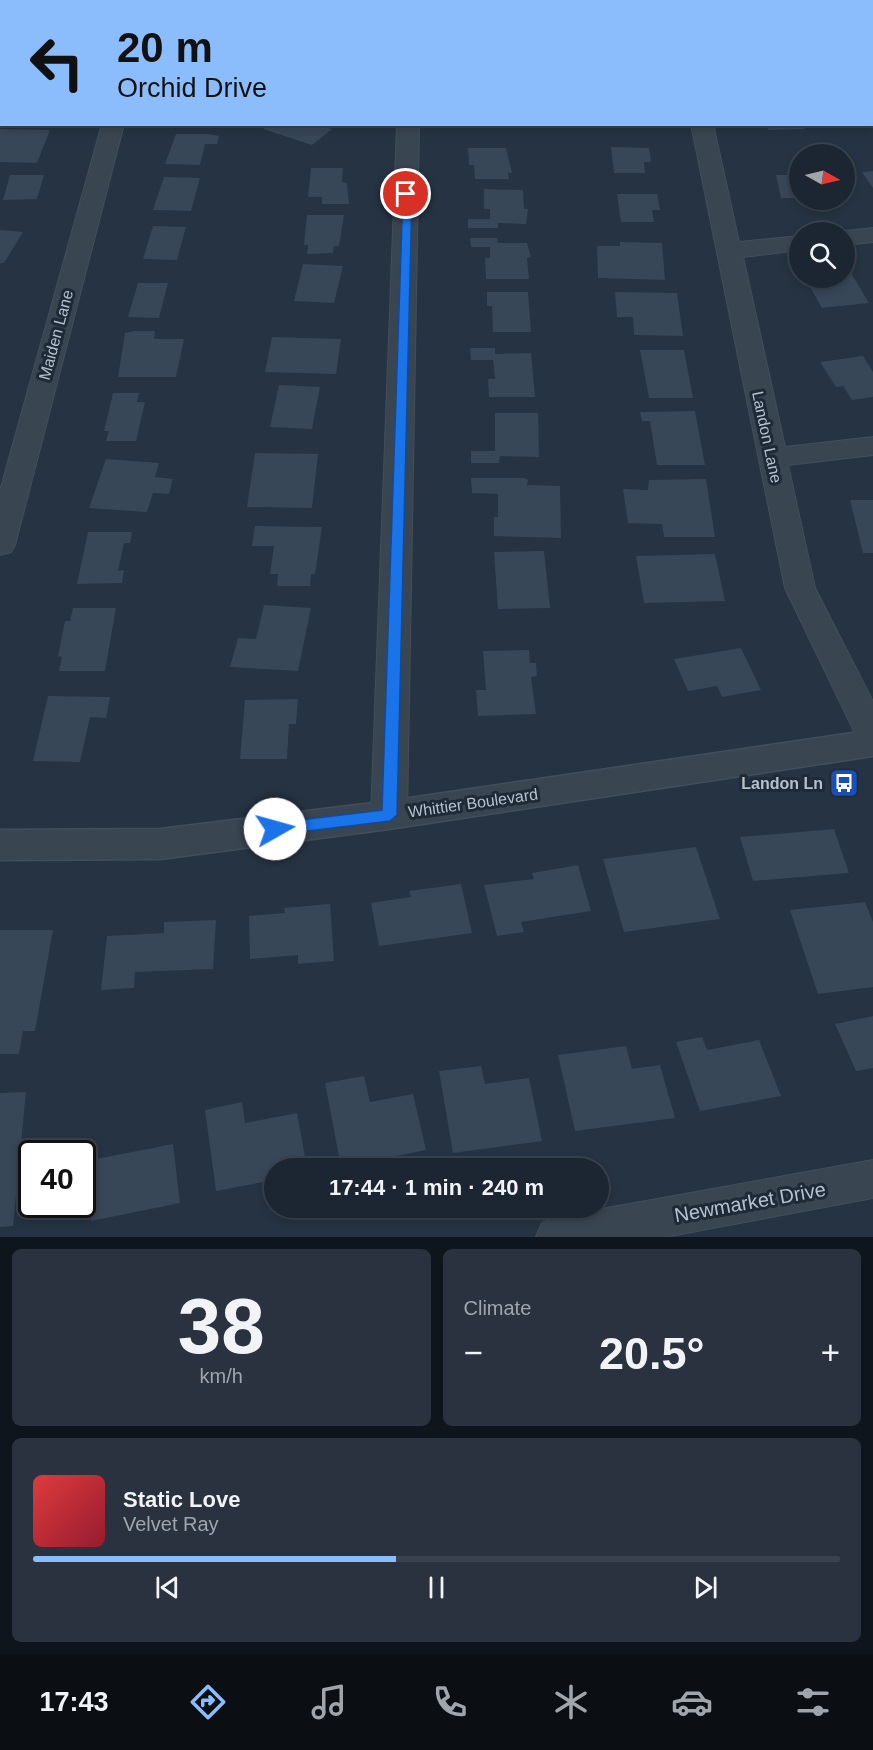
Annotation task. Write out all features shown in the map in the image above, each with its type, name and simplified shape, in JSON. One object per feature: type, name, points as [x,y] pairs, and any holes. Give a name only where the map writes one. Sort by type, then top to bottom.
[{"type":"street","name":"Maiden Lane","points":[[0,545],[112,126]]},
{"type":"street","points":[[390,815],[408,126]]},
{"type":"street","name":"Landon Lane","points":[[702,126],[800,588],[873,735]]},
{"type":"street","points":[[855,237],[873,235]]},
{"type":"street","points":[[728,251],[789,244]]},
{"type":"street","points":[[771,458],[873,446]]},
{"type":"street","name":"Whittier Boulevard","points":[[0,845],[160,844],[390,815],[873,743]]},
{"type":"street","name":"Newmarket Drive","points":[[557,1237],[873,1179]]},
{"type":"building","points":[[267,126],[322,126],[332,129],[312,145],[263,129]]},
{"type":"building","points":[[767,126],[804,126],[805,129],[768,130]]},
{"type":"building","points":[[0,129],[50,130],[37,163],[0,162]]},
{"type":"building","points":[[176,134],[219,136],[217,144],[205,144],[200,165],[165,164]]},
{"type":"building","points":[[611,147],[649,148],[651,162],[644,162],[645,173],[614,173]]},
{"type":"building","points":[[468,148],[506,148],[512,173],[508,173],[509,179],[475,179],[474,165],[469,165]]},
{"type":"building","points":[[311,168],[343,168],[342,182],[347,183],[349,204],[322,204],[322,197],[308,197]]},
{"type":"building","points":[[873,171],[873,188],[862,172]]},
{"type":"building","points":[[10,175],[44,175],[37,199],[3,200]]},
{"type":"building","points":[[776,175],[789,175],[789,198],[781,198]]},
{"type":"building","points":[[164,177],[200,178],[191,211],[153,210]]},
{"type":"building","points":[[484,189],[523,190],[524,209],[528,209],[526,224],[498,223],[498,228],[468,228],[468,219],[490,219],[490,209],[484,209]]},
{"type":"building","points":[[617,194],[657,194],[660,210],[652,210],[654,222],[621,222]]},
{"type":"building","points":[[307,215],[344,215],[339,246],[334,246],[333,253],[307,254],[308,245],[304,245]]},
{"type":"building","points":[[153,226],[186,227],[177,260],[143,259]]},
{"type":"building","points":[[0,230],[23,232],[4,263],[0,263]]},
{"type":"building","points":[[470,238],[497,238],[498,243],[527,243],[531,257],[527,258],[529,279],[486,279],[485,258],[490,258],[490,247],[471,247]]},
{"type":"building","points":[[620,242],[662,243],[665,280],[598,278],[597,246],[620,246]]},
{"type":"building","points":[[303,264],[343,266],[334,303],[294,301]]},
{"type":"building","points":[[855,280],[869,303],[822,308],[811,288],[855,288]]},
{"type":"building","points":[[138,283],[168,283],[159,318],[128,317]]},
{"type":"building","points":[[487,292],[528,292],[531,332],[493,332],[492,306],[487,306]]},
{"type":"building","points":[[615,292],[677,293],[683,336],[634,335],[633,317],[617,317]]},
{"type":"building","points":[[155,331],[154,339],[184,339],[176,377],[118,377],[125,333]]},
{"type":"building","points":[[272,337],[341,339],[336,374],[265,372]]},
{"type":"building","points":[[470,348],[495,348],[495,354],[531,353],[535,397],[489,397],[488,379],[495,379],[493,360],[471,360]]},
{"type":"building","points":[[640,350],[684,350],[693,398],[649,398]]},
{"type":"building","points":[[863,356],[873,372],[873,397],[852,400],[843,386],[836,387],[820,362]]},
{"type":"building","points":[[279,385],[320,387],[312,429],[270,427]]},
{"type":"building","points":[[113,393],[139,393],[137,402],[145,402],[136,441],[106,441],[109,431],[104,431]]},
{"type":"building","points":[[695,411],[705,465],[657,465],[650,421],[642,421],[640,412]]},
{"type":"building","points":[[495,413],[538,413],[539,457],[500,456],[499,463],[471,463],[471,451],[495,451]]},
{"type":"building","points":[[255,453],[318,454],[312,508],[247,507]]},
{"type":"building","points":[[106,459],[159,463],[155,477],[173,479],[169,494],[153,493],[147,512],[89,508]]},
{"type":"building","points":[[471,478],[524,478],[528,480],[527,485],[560,486],[561,538],[494,536],[494,517],[498,517],[498,494],[472,493]]},
{"type":"building","points":[[706,479],[715,537],[664,537],[662,524],[628,523],[623,489],[648,490],[649,480]]},
{"type":"building","points":[[850,500],[873,500],[873,553],[863,553]]},
{"type":"building","points":[[255,526],[322,527],[315,574],[311,574],[310,586],[277,586],[278,574],[270,574],[274,546],[252,546]]},
{"type":"building","points":[[88,532],[132,532],[130,543],[124,543],[118,571],[124,570],[122,583],[77,584]]},
{"type":"building","points":[[544,551],[550,608],[498,609],[494,552]]},
{"type":"building","points":[[715,554],[725,601],[644,603],[636,556]]},
{"type":"building","points":[[264,605],[311,608],[298,671],[230,667],[238,638],[256,639]]},
{"type":"building","points":[[73,608],[116,608],[105,671],[59,671],[62,657],[58,656],[65,621],[70,621]]},
{"type":"building","points":[[741,648],[761,690],[722,697],[717,686],[688,691],[674,659]]},
{"type":"building","points":[[529,650],[530,663],[536,663],[537,676],[531,677],[536,714],[478,716],[476,690],[486,690],[483,651]]},
{"type":"building","points":[[48,696],[110,697],[106,718],[90,717],[80,762],[33,761]]},
{"type":"building","points":[[298,699],[296,724],[289,724],[287,759],[240,759],[245,700]]},
{"type":"building","points":[[834,829],[849,873],[753,881],[740,837]]},
{"type":"building","points":[[696,847],[720,919],[624,932],[603,859]]},
{"type":"building","points":[[578,865],[591,911],[521,922],[524,932],[497,936],[484,885],[534,879],[532,873]]},
{"type":"building","points":[[461,884],[472,933],[379,946],[371,903],[411,897],[409,891]]},
{"type":"building","points":[[865,902],[873,922],[873,987],[818,994],[790,910]]},
{"type":"building","points":[[330,904],[334,961],[298,964],[298,955],[250,959],[249,916],[285,913],[284,908]]},
{"type":"building","points":[[216,920],[213,969],[135,972],[134,988],[101,990],[107,936],[164,933],[164,922]]},
{"type":"building","points":[[0,930],[53,930],[35,1031],[23,1031],[19,1054],[0,1054]]},
{"type":"building","points":[[873,1016],[873,1068],[856,1071],[835,1024]]},
{"type":"building","points":[[702,1037],[707,1050],[759,1040],[781,1096],[700,1111],[676,1042]]},
{"type":"building","points":[[626,1046],[632,1069],[660,1065],[675,1118],[575,1131],[558,1055]]},
{"type":"building","points":[[481,1066],[485,1084],[529,1078],[542,1141],[453,1153],[439,1071]]},
{"type":"building","points":[[364,1076],[370,1102],[413,1094],[426,1150],[386,1158],[339,1158],[325,1083]]},
{"type":"building","points":[[26,1092],[21,1140],[18,1140],[18,1174],[13,1226],[0,1227],[0,1093]]},
{"type":"building","points":[[242,1102],[245,1123],[297,1113],[305,1158],[264,1158],[264,1182],[216,1191],[205,1110]]},
{"type":"building","points":[[173,1144],[180,1203],[91,1221],[91,1218],[96,1218],[96,1159]]},
{"type":"place","name":"Landon Ln","points":[[844,783]]},
{"type":"route","points":[[275,829],[390,815],[406,194]]}]
